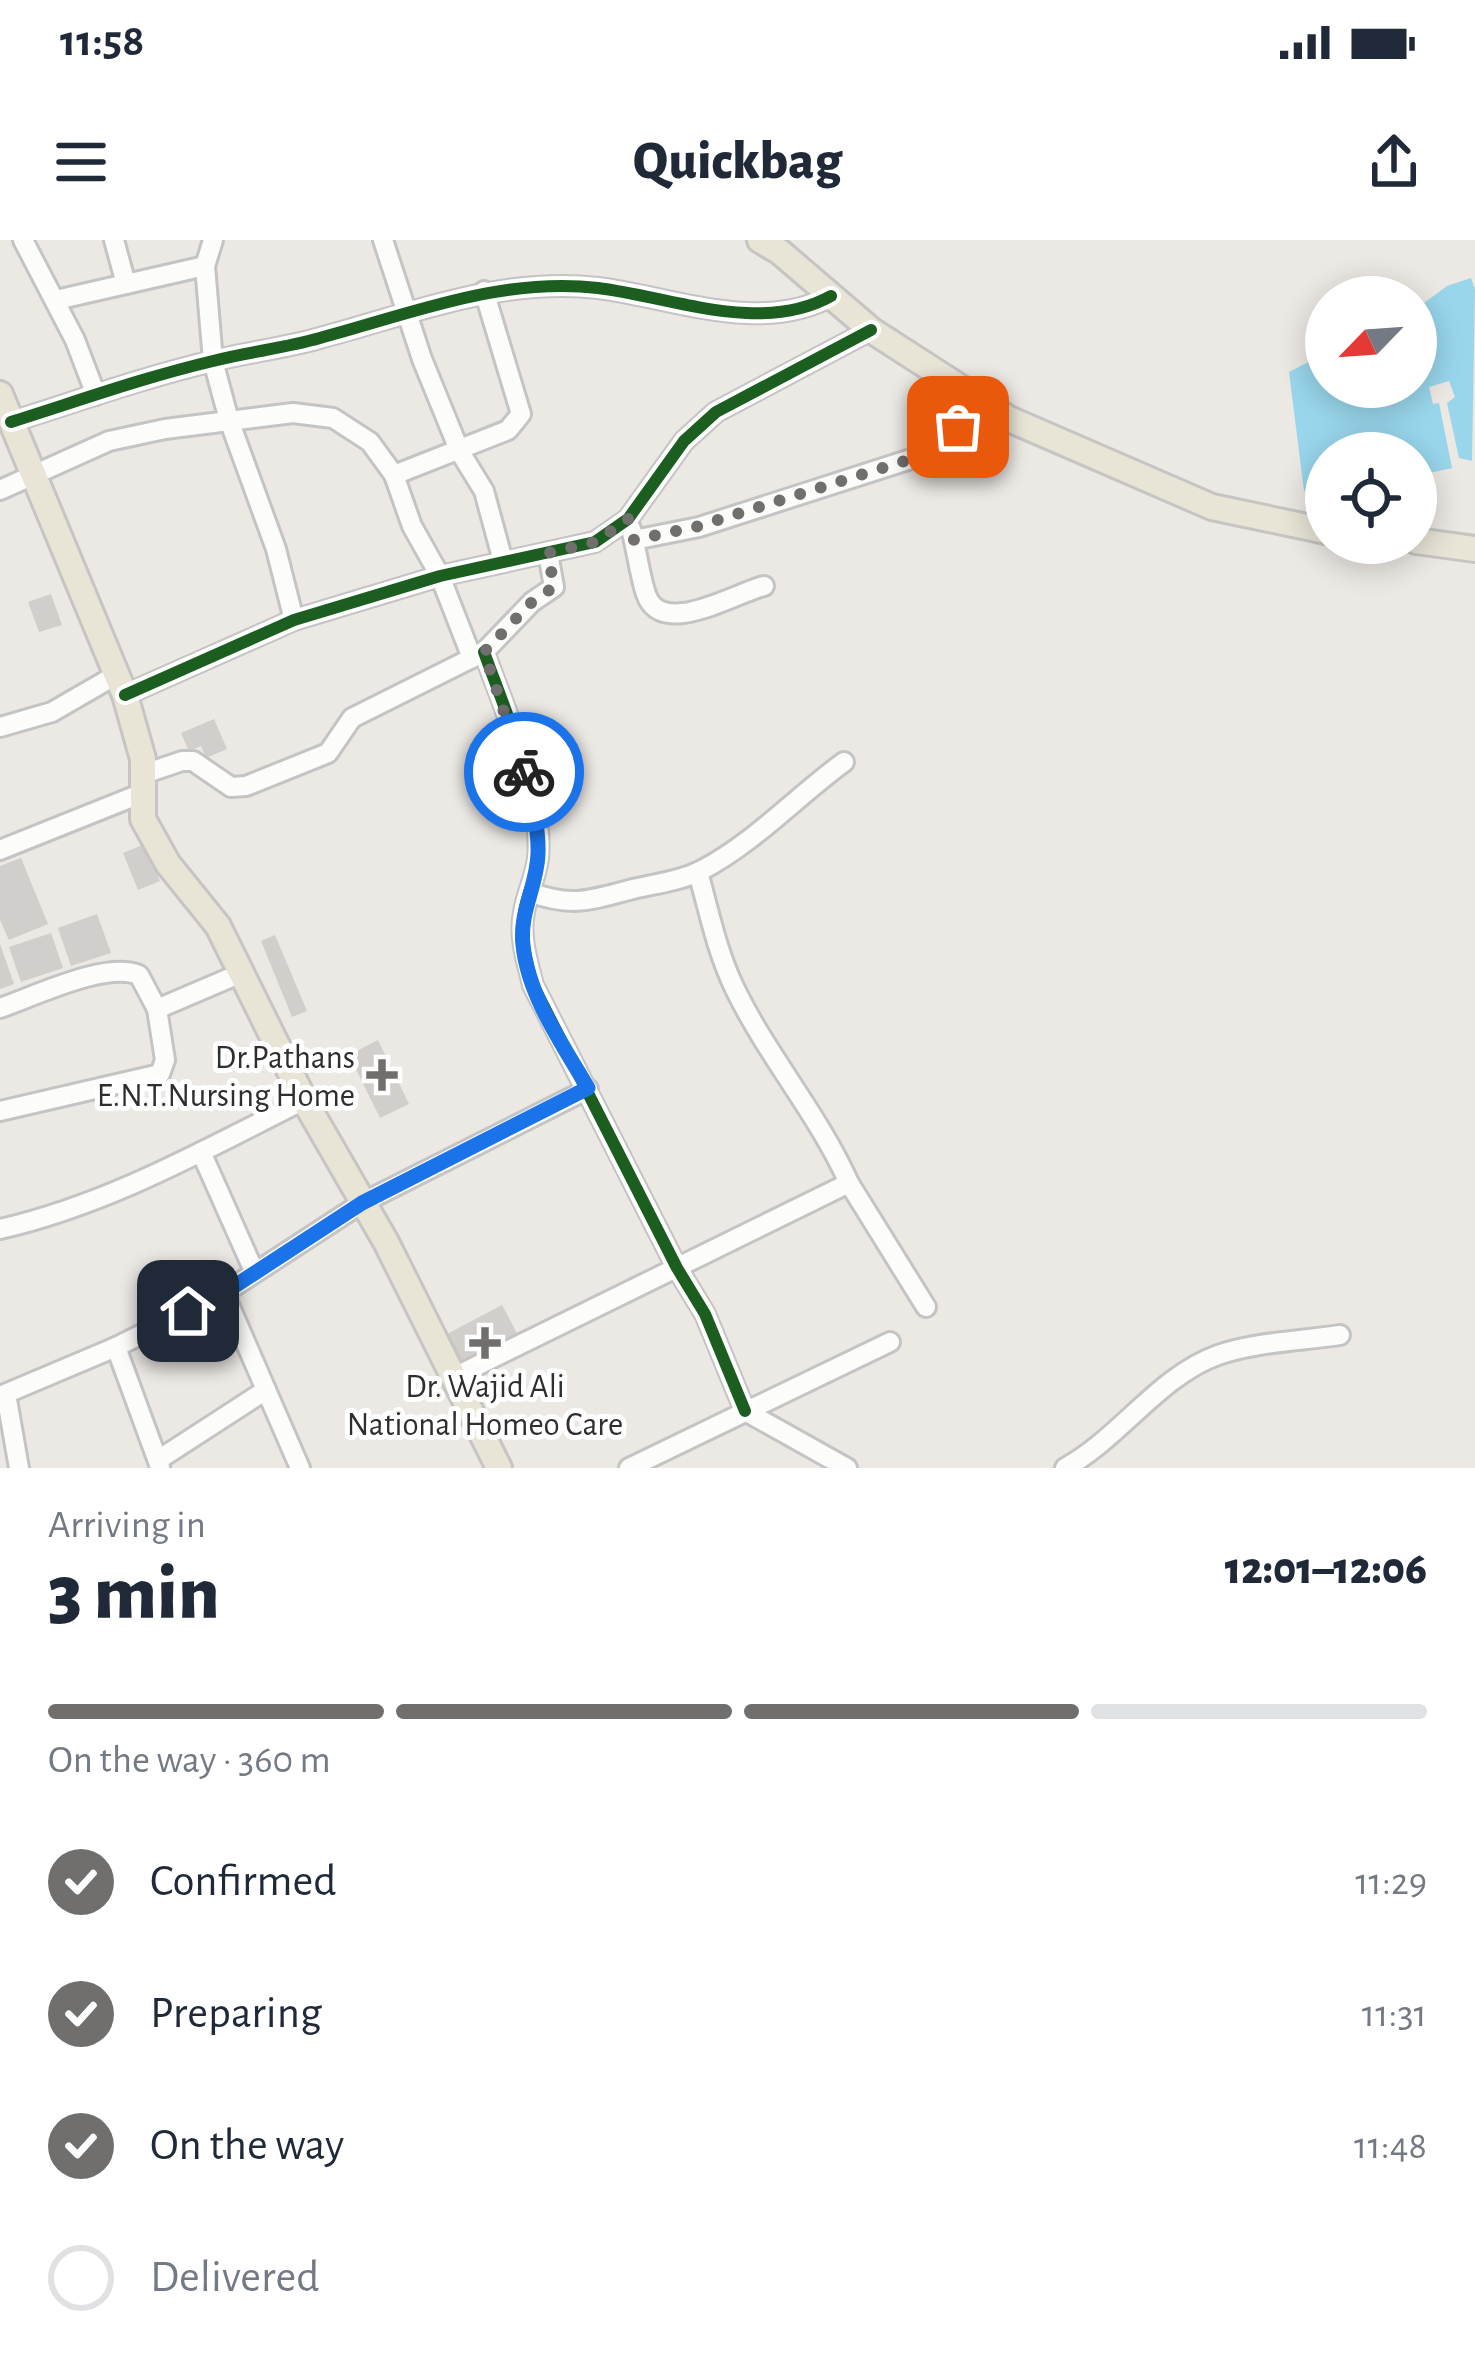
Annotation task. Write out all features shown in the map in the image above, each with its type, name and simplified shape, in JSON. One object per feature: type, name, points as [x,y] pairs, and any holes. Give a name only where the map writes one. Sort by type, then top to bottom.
[{"type":"main road","points":[[760,240],[871,330],[1009,419],[1212,507],[1305,527]]},
{"type":"main road","points":[[0,394],[121,685],[143,759],[143,819],[168,864],[218,926],[304,1100],[500,1468]]},
{"type":"main road","points":[[1437,544],[1475,549]]},
{"type":"street","points":[[22,240],[56,300],[96,395]]},
{"type":"street","points":[[114,240],[126,284]]},
{"type":"street","points":[[213,240],[205,266],[213,361],[276,549],[294,620]]},
{"type":"street","points":[[383,240],[460,452],[484,491],[503,561]]},
{"type":"street","points":[[56,300],[205,266]]},
{"type":"street","points":[[11,422],[213,361],[314,340],[484,291],[525,285],[598,288],[754,313],[817,304],[831,296]]},
{"type":"street","points":[[394,475],[508,430],[521,414],[484,291]]},
{"type":"street","points":[[0,727],[52,712],[294,620],[440,576],[596,542],[628,519],[684,441],[716,412],[871,330]]},
{"type":"street","points":[[634,540],[699,526],[936,451],[954,438],[962,389]]},
{"type":"street","points":[[0,490],[109,442],[229,420],[293,413],[333,418],[370,442],[394,475],[412,526],[517,742],[536,823],[538,858],[523,914],[523,947],[533,985],[705,1314],[745,1411],[847,1468]]},
{"type":"street","points":[[628,519],[646,598],[661,612],[707,608],[741,591],[764,586]]},
{"type":"street","points":[[1,846],[141,785],[182,761],[193,761],[222,784],[246,786],[328,753],[352,718],[478,655],[554,587],[548,553]]},
{"type":"street","points":[[529,892],[555,902],[584,902],[698,872],[774,822],[844,762]]},
{"type":"street","points":[[698,872],[736,992],[828,1137],[849,1184],[926,1307]]},
{"type":"street","points":[[0,1008],[105,972],[128,970],[139,975],[157,1010],[165,1060],[160,1074],[0,1111]]},
{"type":"street","points":[[157,1010],[239,974]]},
{"type":"street","points":[[19,1468],[3,1395],[116,1347],[224,1293],[362,1203],[588,1088]]},
{"type":"street","points":[[0,1228],[76,1208],[130,1187],[304,1100]]},
{"type":"street","points":[[200,1152],[254,1271]]},
{"type":"street","points":[[454,1377],[849,1184]]},
{"type":"street","points":[[224,1293],[300,1468]]},
{"type":"street","points":[[1065,1468],[1090,1455],[1181,1375],[1217,1355],[1340,1335]]},
{"type":"street","points":[[628,1468],[890,1342]]},
{"type":"street","points":[[116,1347],[159,1464],[266,1390]]},
{"type":"water","points":[[1471,278],[1475,289],[1472,461],[1459,458],[1447,403],[1455,397],[1449,381],[1437,385],[1437,293]]},
{"type":"water","points":[[1305,364],[1305,408],[1437,408],[1439,403],[1452,468],[1437,471],[1437,432],[1305,432],[1304,491],[1289,372]]},
{"type":"building","points":[[51,594],[62,625],[39,632],[28,602]]},
{"type":"building","points":[[214,719],[227,749],[206,758],[201,746],[189,751],[181,733]]},
{"type":"building","points":[[145,844],[160,881],[138,890],[123,853]]},
{"type":"building","points":[[21,858],[48,924],[9,940],[0,920],[0,866]]},
{"type":"building","points":[[97,914],[111,953],[71,966],[58,928]]},
{"type":"building","points":[[51,933],[63,968],[21,982],[9,947]]},
{"type":"building","points":[[275,935],[307,1011],[292,1017],[261,941]]},
{"type":"building","points":[[0,944],[14,984],[0,989]]},
{"type":"building","points":[[378,1040],[409,1104],[380,1118],[349,1055]]},
{"type":"building","points":[[502,1305],[520,1339],[465,1368],[447,1334]]},
{"type":"cycle path","points":[[11,422],[188,367],[492,292],[598,288],[746,313],[804,307],[831,296]]},
{"type":"cycle path","points":[[125,695],[294,620],[440,576],[595,542],[628,519],[684,441],[716,412],[871,330]]},
{"type":"cycle path","points":[[484,652],[521,754],[535,809],[538,858],[522,931],[533,985],[705,1314],[745,1411]]},
{"type":"way so far","points":[[524,772],[484,652],[532,602],[554,587],[548,553],[596,542],[628,519],[634,540],[699,526],[936,451],[954,438],[958,427]]},
{"type":"place","name":"Dr.Pathans E.N.T.Nursing Home","points":[[382,1075]]},
{"type":"place","name":"Dr. Wajid Ali National Homeo Care","points":[[485,1343]]},
{"type":"route","points":[[188,1311],[224,1293],[362,1203],[588,1088],[533,985],[523,947],[523,914],[538,858],[536,823],[524,772]]}]
